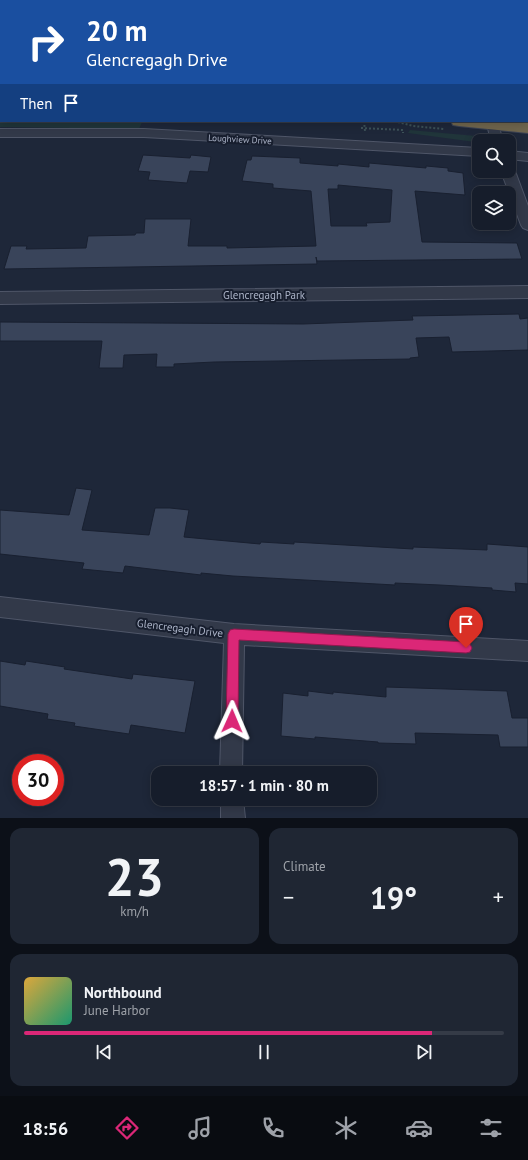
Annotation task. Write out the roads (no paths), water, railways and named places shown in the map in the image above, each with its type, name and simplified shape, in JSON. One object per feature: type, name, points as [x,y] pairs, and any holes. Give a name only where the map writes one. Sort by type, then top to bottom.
[{"type":"highway","points":[[476,122],[528,128]]},
{"type":"street","points":[[493,123],[495,134]]},
{"type":"street","name":"Loughview Drive","points":[[0,133],[144,133],[472,152]]},
{"type":"street","points":[[516,156],[528,157]]},
{"type":"street","points":[[511,178],[528,225]]},
{"type":"street","name":"Glencregagh Park","points":[[0,298],[528,292]]},
{"type":"street","name":"Glencregagh Drive","points":[[0,607],[234,634],[528,651]]},
{"type":"street","points":[[231,766],[234,634]]},
{"type":"street","points":[[232,806],[232,818]]}]
